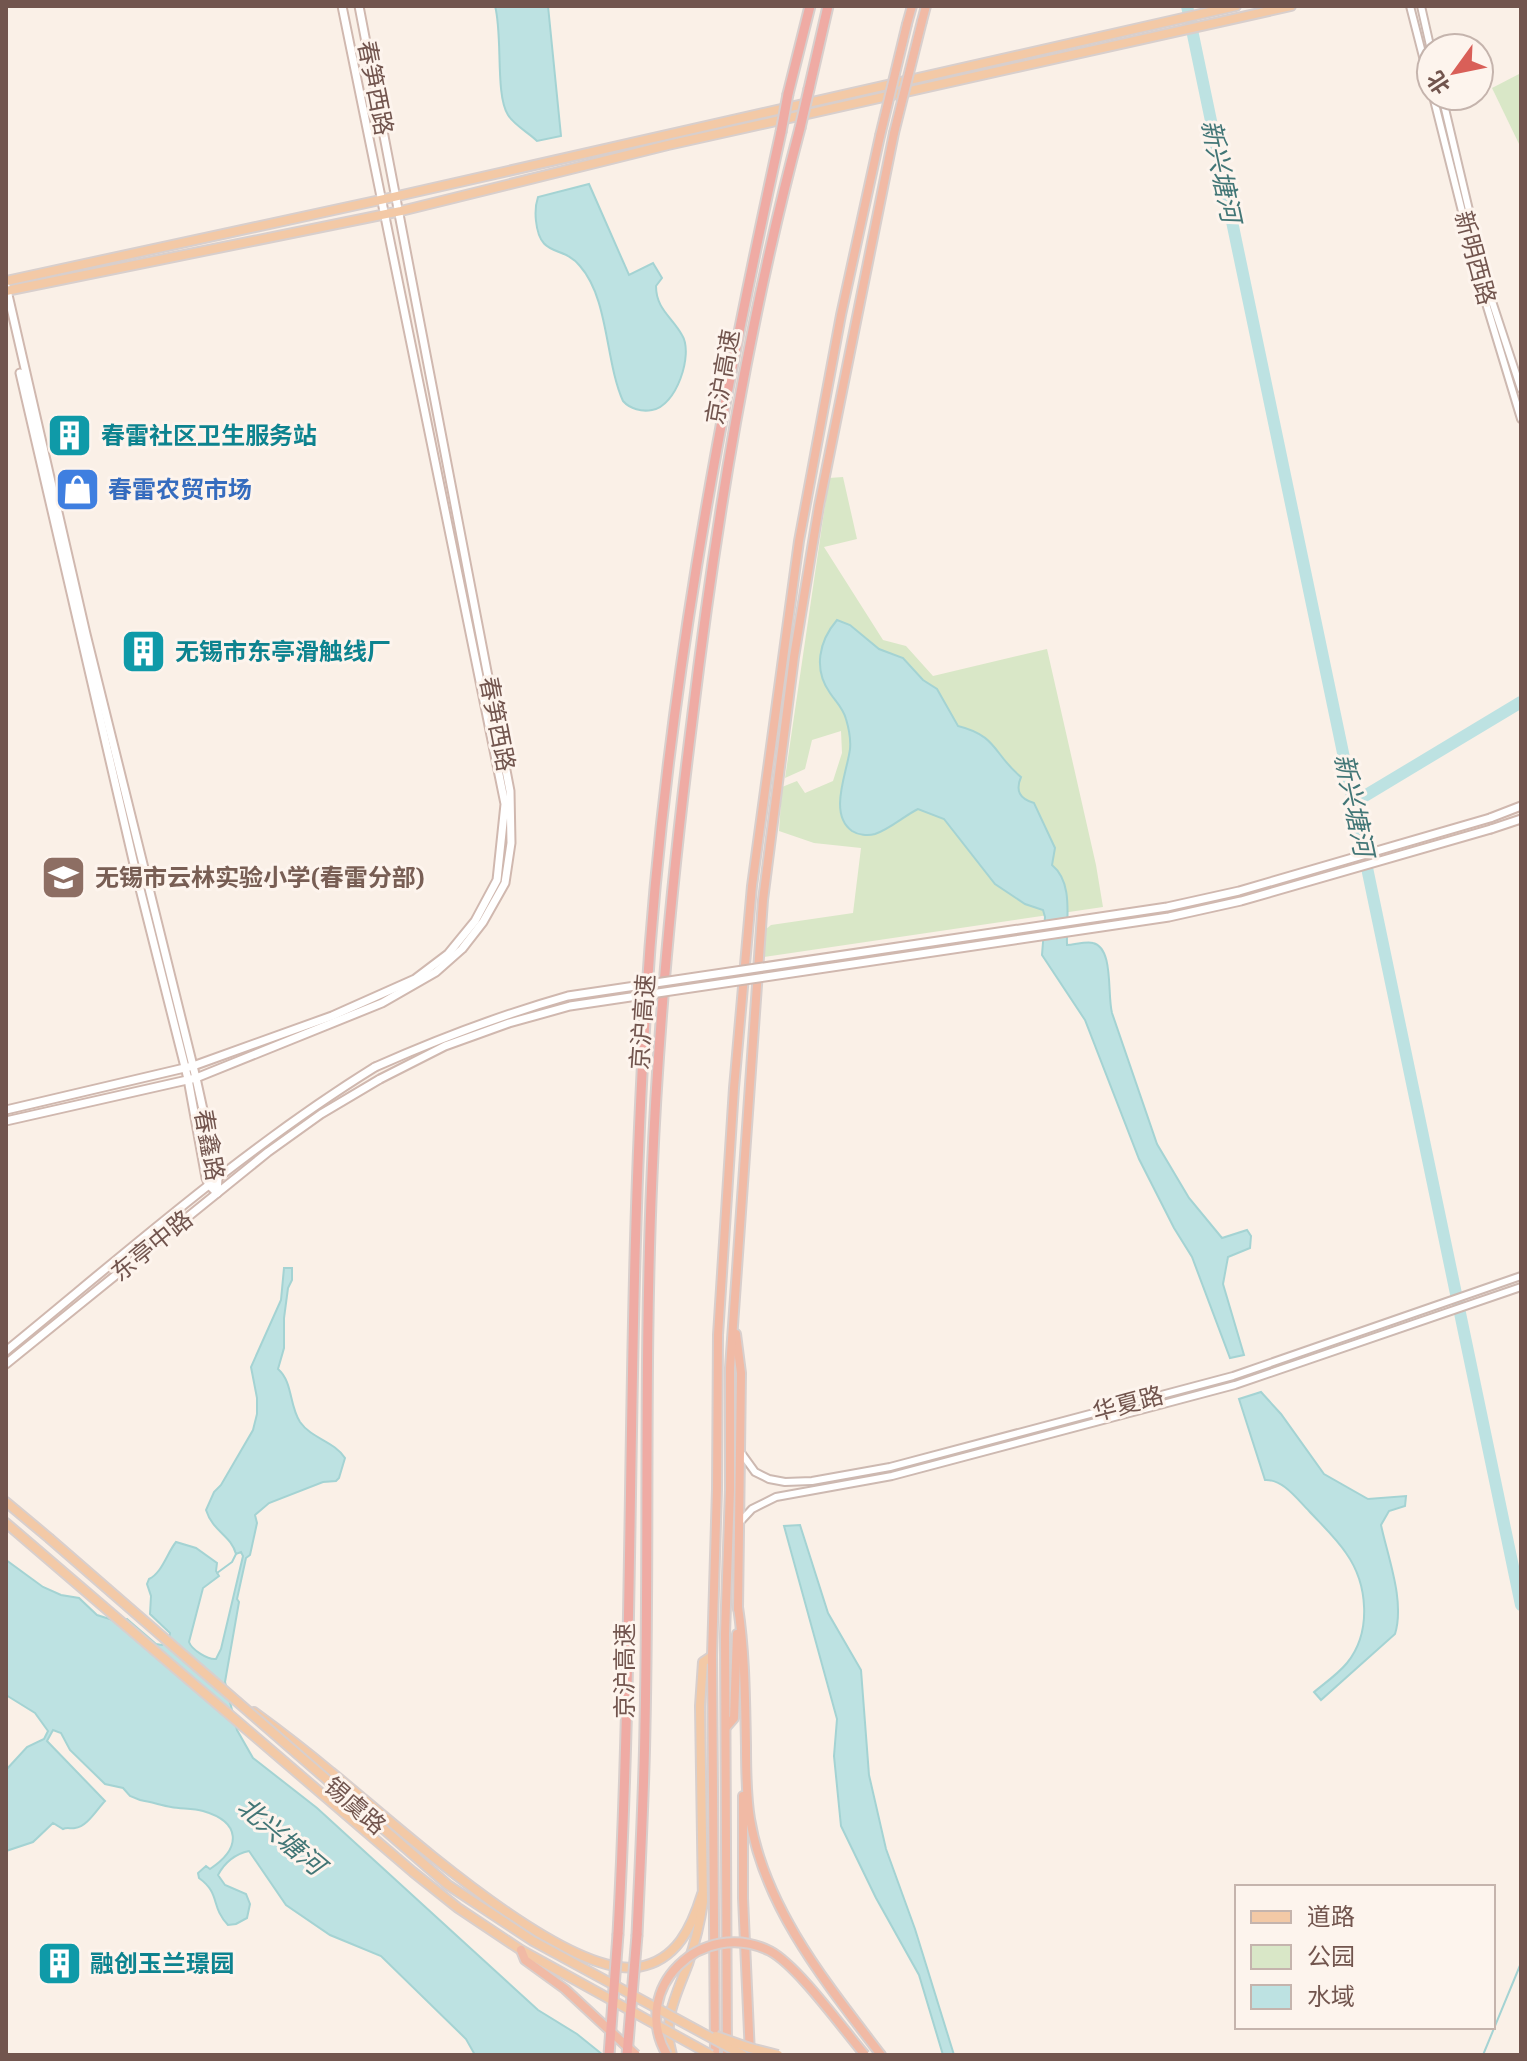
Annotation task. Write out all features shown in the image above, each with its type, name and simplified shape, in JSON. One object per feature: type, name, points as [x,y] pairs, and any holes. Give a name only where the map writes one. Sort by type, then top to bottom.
[{"type":"highway","name":"京沪高速","points":[[609,2055],[625,1807],[634,1316],[646,1004],[667,780],[699,547],[758,235],[810,6]]},
{"type":"highway","name":"京沪高速","points":[[627,2055],[637,1935],[645,1726],[646,1357],[652,1171],[675,856],[718,522],[750,338],[828,6]]},
{"type":"highway","points":[[713,2055],[712,1656],[718,1335],[734,1088],[752,886],[799,541],[841,315],[912,6]]},
{"type":"highway","points":[[727,2055],[726,1727],[730,1368],[763,900],[794,657],[819,506],[894,133],[926,6]]},
{"type":"highway","points":[[726,1727],[734,1718],[738,1607],[741,1373],[734,1310]]},
{"type":"highway","points":[[738,1607],[745,1683],[749,1816],[758,1857],[771,1892],[794,1932],[881,2055]]},
{"type":"highway","points":[[746,1735],[742,1776],[743,1898],[750,2055]]},
{"type":"highway","points":[[670,2055],[657,2029],[658,1997],[664,1982],[690,1955],[708,1947],[732,1943],[750,1944],[770,1951],[791,1967],[865,2055]]},
{"type":"highway","points":[[521,1950],[525,1960],[565,1989],[636,2055]]},
{"type":"main road","name":"春笋西路","points":[[6,1110],[189,1067],[332,1016],[415,979],[448,954],[475,921],[497,880],[505,804],[342,6]]},
{"type":"main road","name":"春笋西路","points":[[6,1121],[192,1078],[382,1003],[426,978],[462,949],[483,922],[505,883],[511,843],[510,791],[359,6]]},
{"type":"main road","points":[[6,288],[1236,6]]},
{"type":"main road","points":[[6,288],[384,215],[668,145],[1291,6]]},
{"type":"main road","name":"春鑫路","points":[[6,288],[6,306],[28,414],[136,873],[218,1178],[217,1193]]},
{"type":"main road","name":"东亭中路","points":[[6,1351],[209,1185],[315,1105],[375,1067],[442,1037],[568,996],[1167,907],[1239,891],[1490,818],[1521,806]]},
{"type":"main road","name":"东亭中路","points":[[6,1364],[268,1152],[321,1114],[445,1046],[509,1023],[570,1006],[1169,917],[1241,901],[1521,819]]},
{"type":"main road","name":"春鑫路","points":[[192,1078],[209,1185],[217,1193]]},
{"type":"main road","name":"锡虞路","points":[[6,1502],[448,1885],[533,1941],[743,2055]]},
{"type":"main road","name":"锡虞路","points":[[6,1523],[458,1908],[521,1950],[713,2055]]},
{"type":"main road","points":[[670,2055],[667,2022],[699,1931],[702,1894],[700,1706],[703,1662],[712,1656]]},
{"type":"main road","points":[[208,1678],[331,1772],[439,1863],[485,1897],[555,1941],[608,1965],[636,1968],[649,1965],[681,1942],[693,1922],[702,1894]]},
{"type":"main road","points":[[700,2031],[778,2055]]},
{"type":"street","points":[[1410,6],[1417,32]]},
{"type":"street","points":[[1421,6],[1427,32]]},
{"type":"street","name":"新明西路","points":[[1437,112],[1481,287],[1521,419]]},
{"type":"street","name":"新明西路","points":[[1446,112],[1487,286],[1521,389]]},
{"type":"street","name":"华夏路","points":[[739,1448],[755,1472],[785,1482],[812,1481],[890,1467],[1233,1376],[1521,1276]]},
{"type":"street","name":"华夏路","points":[[739,1523],[752,1509],[776,1497],[892,1476],[1161,1406],[1292,1367],[1521,1287]]},
{"type":"green space","points":[[1521,73],[1521,146],[1495,94],[1495,86]]},
{"type":"green space","points":[[843,477],[857,539],[824,547],[883,640],[906,646],[933,676],[1047,649],[1103,907],[764,957],[766,929],[771,925],[853,913],[861,848],[814,843],[779,831],[782,787],[797,781],[805,793],[833,781],[842,753],[841,731],[812,740],[805,769],[785,778],[829,478]]},
{"type":"water","points":[[495,6],[548,6],[561,136],[537,141],[508,115],[500,79]]},
{"type":"water","points":[[589,184],[629,275],[653,263],[662,278],[656,286],[659,301],[685,344],[684,366],[675,390],[661,407],[652,410],[636,409],[623,401],[602,313],[589,280],[573,259],[547,246],[538,233],[535,212],[538,197]]},
{"type":"water","points":[[837,620],[850,625],[879,649],[903,658],[923,680],[937,689],[958,726],[988,740],[1021,777],[1020,794],[1034,803],[1055,848],[1052,865],[1066,891],[1067,945],[1093,943],[1104,953],[1112,1013],[1157,1144],[1189,1198],[1222,1238],[1247,1230],[1251,1236],[1250,1248],[1228,1257],[1223,1284],[1244,1355],[1230,1358],[1192,1257],[1139,1159],[1085,1020],[1042,955],[1043,910],[1025,904],[995,884],[944,819],[918,809],[886,829],[869,835],[854,832],[845,824],[840,804],[850,734],[843,712],[825,684],[820,665],[822,646]]},
{"type":"water","name":"北兴塘河","points":[[284,1268],[292,1268],[292,1280],[288,1288],[284,1348],[278,1369],[286,1380],[300,1422],[345,1458],[336,1481],[323,1482],[269,1503],[255,1515],[257,1523],[237,1599],[239,1602],[225,1682],[237,1730],[253,1758],[317,1808],[538,2010],[577,2034],[603,2055],[475,2055],[466,2039],[381,1956],[330,1935],[286,1905],[249,1851],[231,1859],[218,1875],[225,1885],[246,1894],[250,1904],[247,1918],[228,1925],[198,1873],[206,1866],[210,1869],[228,1853],[233,1836],[225,1822],[203,1811],[140,1800],[130,1796],[123,1788],[105,1784],[70,1750],[61,1733],[53,1730],[47,1741],[105,1801],[79,1827],[63,1829],[53,1823],[33,1842],[6,1851],[6,1770],[27,1747],[44,1739],[48,1731],[35,1713],[6,1695],[6,1560],[43,1587],[79,1598],[97,1615],[116,1621],[127,1619],[156,1644],[162,1645],[170,1633],[150,1614],[151,1596],[147,1584],[161,1568],[176,1542],[196,1548],[217,1563],[219,1576],[203,1588],[189,1642],[201,1654],[216,1659],[243,1556],[241,1552],[236,1554],[206,1510],[253,1430],[257,1398],[251,1367],[281,1300]]},
{"type":"water","points":[[1261,1392],[1281,1414],[1324,1474],[1368,1499],[1406,1496],[1405,1506],[1389,1511],[1381,1525],[1397,1594],[1395,1634],[1321,1700],[1314,1692],[1336,1675],[1355,1651],[1363,1623],[1363,1593],[1353,1565],[1333,1537],[1289,1491],[1278,1483],[1265,1480],[1239,1399]]},
{"type":"water","points":[[800,1525],[828,1613],[861,1670],[869,1775],[886,1849],[915,1929],[954,2055],[943,2055],[919,1975],[841,1826],[834,1756],[837,1719],[784,1526]]},
{"type":"waterway","name":"新兴塘河","points":[[1187,6],[1521,1605]]},
{"type":"waterway","points":[[1353,803],[1521,702]]},
{"type":"waterway","points":[[217,1573],[232,1562],[236,1554]]},
{"type":"waterway","points":[[1495,2026],[1521,1963]]},
{"type":"waterway","points":[[1483,2055],[1494,2029]]},
{"type":"place","name":"春雷社区卫生服务站","points":[[70,436]]},
{"type":"place","name":"春雷农贸市场","points":[[77,490]]},
{"type":"place","name":"无锡市东亭滑触线厂","points":[[144,652]]},
{"type":"place","name":"无锡市云林实验小学(春雷分部)","points":[[64,878]]},
{"type":"place","name":"融创玉兰璟园","points":[[59,1964]]}]
